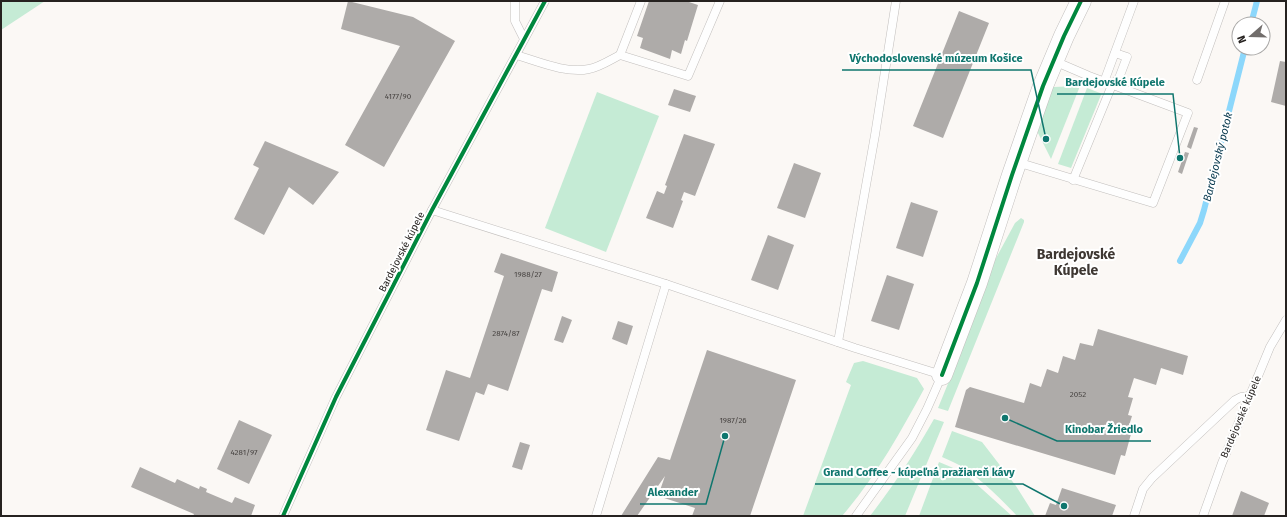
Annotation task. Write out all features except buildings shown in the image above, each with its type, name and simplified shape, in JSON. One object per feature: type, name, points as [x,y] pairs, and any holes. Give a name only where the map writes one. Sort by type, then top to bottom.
[{"type":"street","points":[[942,375],[977,283],[1016,162],[1053,61],[1081,1]]},
{"type":"lane","points":[[515,1],[515,22],[524,39]]},
{"type":"lane","name":"Bardejovské kúpele","points":[[283,516],[336,397],[432,210],[545,1]]},
{"type":"lane","points":[[516,54],[574,70],[589,69],[602,65],[620,55],[641,1]]},
{"type":"lane","points":[[620,55],[688,76],[720,1]]},
{"type":"lane","points":[[838,342],[875,134],[896,1]]},
{"type":"lane","points":[[1074,180],[1108,83],[1115,53],[1134,1]]},
{"type":"lane","points":[[1197,80],[1224,1]]},
{"type":"lane","points":[[1108,83],[1119,78],[1127,57],[1115,53]]},
{"type":"lane","points":[[1016,162],[1153,203],[1188,113],[1053,61]]},
{"type":"lane","points":[[432,210],[666,284],[838,342],[942,375],[912,438],[856,516]]},
{"type":"lane","points":[[596,516],[666,284]]},
{"type":"lane","name":"Bardejovské kúpele","points":[[1203,516],[1222,464],[1270,347],[1286,320]]},
{"type":"lane","points":[[1134,516],[1143,489],[1152,478],[1235,400],[1241,397],[1250,396]]},
{"type":"green space","points":[[1,1],[45,1],[1,30]]},
{"type":"green space","points":[[1080,86],[1051,159],[1037,131],[1053,87]]},
{"type":"green space","points":[[1087,88],[1100,93],[1101,95],[1071,168],[1058,164]]},
{"type":"green space","points":[[597,92],[659,116],[606,252],[545,228]]},
{"type":"green space","points":[[1021,218],[1024,222],[948,411],[938,408],[965,342],[995,260],[1015,223]]},
{"type":"green space","points":[[863,361],[917,378],[924,389],[876,471],[842,516],[803,516],[851,385],[846,382],[854,363]]},
{"type":"green space","points":[[934,419],[944,422],[905,516],[870,516],[904,469]]},
{"type":"green space","points":[[952,431],[982,442],[1016,486],[1035,516],[1017,516],[974,475],[959,465],[942,457]]},
{"type":"green space","points":[[939,462],[963,472],[1012,516],[919,516]]},
{"type":"waterway","name":"Bardejovský potok","points":[[1253,16],[1257,1]]},
{"type":"waterway","name":"Bardejovský potok","points":[[1180,261],[1200,223],[1204,210],[1243,56]]},
{"type":"cycle path","points":[[283,516],[336,397],[432,210],[545,1]]},
{"type":"cycle path","points":[[942,375],[977,283],[1043,86],[1064,36],[1081,1]]},
{"type":"place","name":"Východoslovenské múzeum Košice","points":[[1046,139]]},
{"type":"place","name":"Bardejovské Kúpele","points":[[1180,158]]},
{"type":"place","name":"Kinobar Žriedlo","points":[[1005,418]]},
{"type":"place","name":"Alexander","points":[[725,436]]},
{"type":"place","name":"Grand Coffee - kúpeľná pražiareň kávy","points":[[1064,506]]},
{"type":"district","name":"Bardejovské Kúpele","points":[[1076,262]]}]
